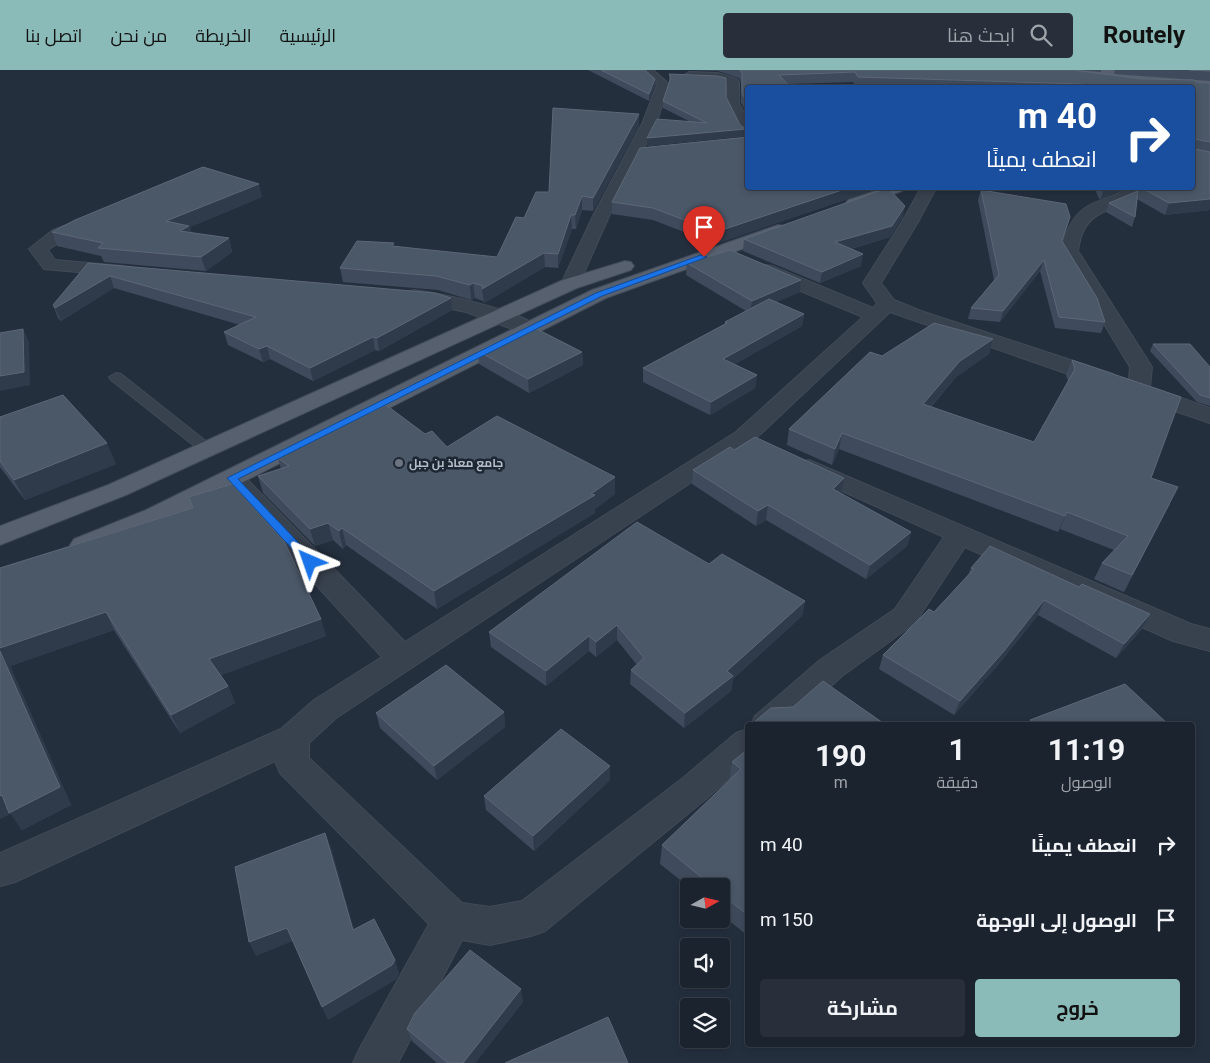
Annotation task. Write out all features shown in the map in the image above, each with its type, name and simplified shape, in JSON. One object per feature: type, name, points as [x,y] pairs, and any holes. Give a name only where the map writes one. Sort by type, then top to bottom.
[{"type":"main road","points":[[1079,72],[1108,72],[1210,82]]},
{"type":"main road","points":[[1079,72],[1139,85]]},
{"type":"main road","points":[[1195,87],[1210,88]]},
{"type":"main road","points":[[858,190],[834,203],[889,190]]},
{"type":"main road","points":[[0,536],[117,490],[570,284],[793,218],[721,250],[599,294],[155,516],[64,552]]},
{"type":"street","points":[[649,73],[718,77],[732,82],[733,104],[745,139]]},
{"type":"street","points":[[570,284],[602,214],[649,124],[663,84],[649,73]]},
{"type":"street","points":[[634,153],[652,151]]},
{"type":"street","points":[[882,310],[872,283],[910,222],[927,190]]},
{"type":"street","points":[[1134,190],[1124,198],[1091,211],[1075,230],[1069,251],[1141,367],[1139,391]]},
{"type":"street","points":[[105,215],[59,234],[38,249],[50,265],[139,273]]},
{"type":"street","points":[[721,250],[882,310],[914,315],[1210,416]]},
{"type":"street","points":[[398,295],[438,298],[500,316],[529,329]]},
{"type":"street","points":[[2,870],[293,738],[326,709],[744,437],[882,310]]},
{"type":"street","points":[[744,437],[1183,632],[1210,640]]},
{"type":"street","points":[[232,478],[402,659]]},
{"type":"street","points":[[770,722],[831,668],[905,616],[960,534]]},
{"type":"street","points":[[293,738],[292,763],[452,920],[490,926],[531,918],[696,788],[745,745]]},
{"type":"street","points":[[375,1063],[452,920]]},
{"type":"lane","points":[[116,377],[206,449]]},
{"type":"building","points":[[601,70],[645,70],[655,79],[649,94]]},
{"type":"building","points":[[740,70],[1073,70],[1142,79],[1194,80],[1196,82],[1210,83],[1210,142],[1195,139],[1195,85],[1079,85],[1082,84],[858,77],[855,72],[779,75],[788,85],[745,85],[745,98],[742,94],[742,73]]},
{"type":"building","points":[[669,74],[726,78],[726,97],[740,125],[745,129],[647,138],[657,119],[707,123],[663,101],[671,77]]},
{"type":"building","points":[[553,108],[639,114],[593,198],[582,196],[575,215],[571,215],[558,254],[544,253],[482,289],[483,286],[473,283],[470,285],[436,276],[340,268],[357,241],[394,243],[392,246],[497,257],[516,217],[524,218],[536,192],[549,192]]},
{"type":"building","points":[[745,137],[745,190],[842,190],[716,232],[653,208],[612,202],[640,148]]},
{"type":"building","points":[[1195,149],[1210,152],[1210,199],[1169,203],[1146,190],[1195,190]]},
{"type":"building","points":[[203,167],[259,184],[166,221],[189,226],[180,231],[229,238],[201,257],[98,248],[103,243],[52,232],[75,220]]},
{"type":"building","points":[[882,190],[890,190],[905,206],[892,226],[835,242],[863,254],[822,272],[744,239]]},
{"type":"building","points":[[981,190],[1066,204],[1070,217],[1062,241],[1097,298],[1105,322],[1059,317],[1044,260],[1003,311],[971,308],[999,275]]},
{"type":"building","points":[[1138,191],[1135,217],[1109,203]]},
{"type":"building","points":[[730,250],[801,280],[752,301],[687,263]]},
{"type":"building","points":[[88,263],[435,293],[451,298],[377,338],[373,337],[310,368],[267,346],[259,349],[224,332],[256,317],[110,276],[55,308],[53,305]]},
{"type":"building","points":[[769,299],[804,314],[723,359],[757,375],[711,402],[643,368],[727,323],[725,322]]},
{"type":"building","points":[[934,323],[993,339],[960,361],[923,404],[1034,442],[1075,369],[1072,360],[1181,397],[1151,478],[1178,487],[1132,575],[1102,563],[1128,536],[1067,512],[1065,516],[842,433],[835,449],[789,429],[870,352],[882,356]]},
{"type":"building","points":[[531,326],[582,352],[528,379],[478,351]]},
{"type":"building","points":[[23,329],[24,372],[0,376],[0,333]]},
{"type":"building","points":[[1153,344],[1190,344],[1210,367],[1210,398],[1200,395]]},
{"type":"building","points":[[63,395],[107,443],[14,480],[0,461],[0,417]]},
{"type":"building","points":[[386,405],[425,434],[432,431],[447,447],[497,416],[615,477],[591,494],[595,495],[434,591],[342,528],[339,531],[328,523],[310,529],[258,476],[289,466],[278,458]]},
{"type":"building","points":[[755,437],[844,478],[833,489],[911,532],[870,565],[768,505],[758,511],[693,470],[730,447],[734,450]]},
{"type":"building","points":[[232,484],[284,541],[321,619],[209,659],[228,686],[171,715],[106,612],[0,648],[0,568],[193,508],[189,497]]},
{"type":"building","points":[[637,522],[709,564],[722,554],[805,601],[727,671],[733,676],[685,713],[631,670],[644,658],[617,625],[596,642],[589,636],[546,671],[489,632]]},
{"type":"building","points":[[990,546],[1079,587],[1082,584],[1150,614],[1124,644],[1044,600],[1004,651],[960,701],[883,655],[929,609],[934,612],[974,569],[971,568]]},
{"type":"building","points":[[0,651],[60,787],[9,813],[2,795],[0,796]]},
{"type":"building","points":[[446,665],[504,712],[434,766],[376,713]]},
{"type":"building","points":[[823,681],[882,722],[754,722],[771,708],[793,707]]},
{"type":"building","points":[[1125,684],[1166,722],[1032,722],[1030,720]]},
{"type":"building","points":[[561,729],[610,766],[533,836],[484,796]]},
{"type":"building","points":[[745,751],[745,913],[730,901],[730,878],[702,878],[662,845],[741,769],[732,762]]},
{"type":"building","points":[[325,833],[353,930],[374,919],[395,960],[392,965],[322,1007],[287,928],[249,942],[235,867]]},
{"type":"building","points":[[470,950],[521,989],[463,1063],[448,1063],[407,1029],[415,1013]]},
{"type":"building","points":[[608,1017],[628,1063],[505,1063]]},
{"type":"place","name":"جامع معاذ بن جبل","points":[[399,463]]},
{"type":"route","points":[[310,562],[232,478],[599,294],[704,257]]}]
